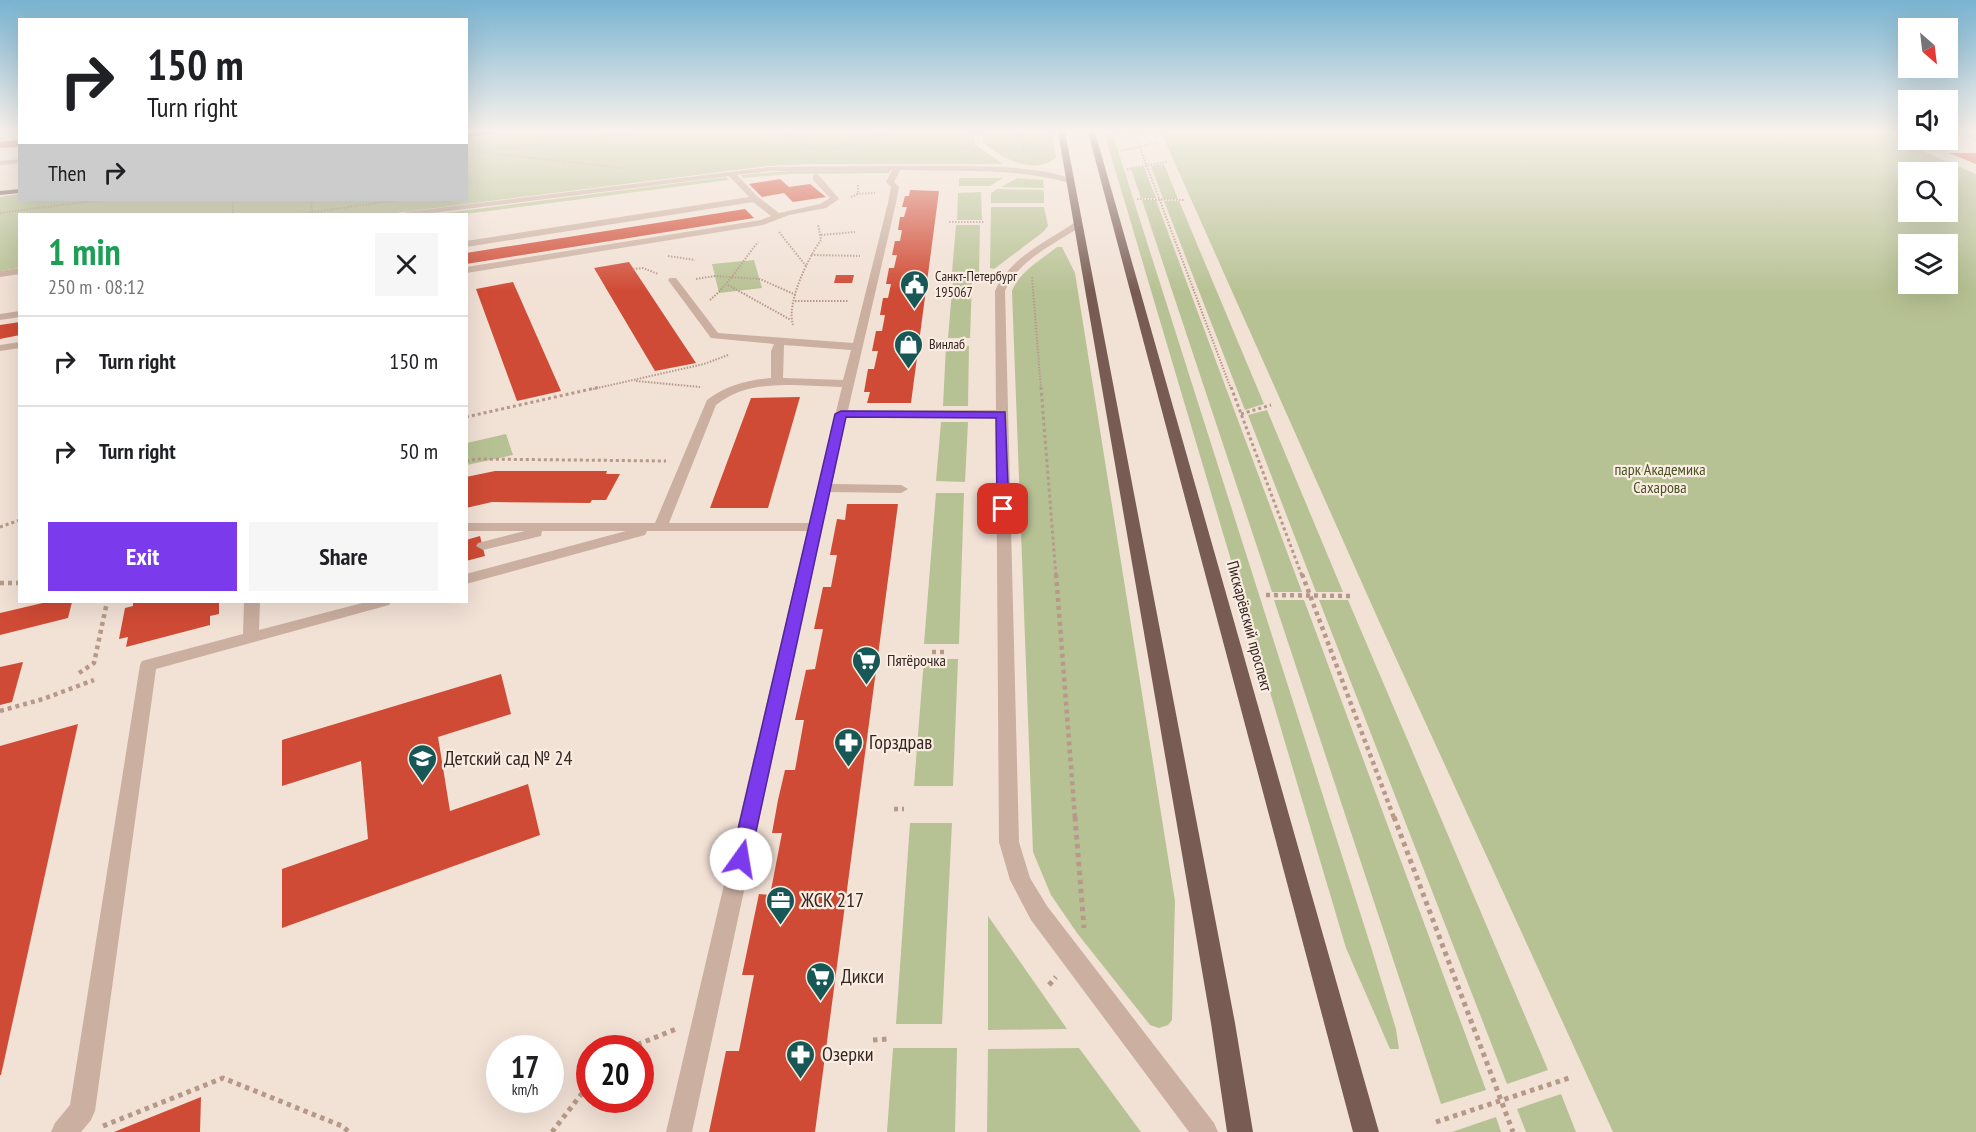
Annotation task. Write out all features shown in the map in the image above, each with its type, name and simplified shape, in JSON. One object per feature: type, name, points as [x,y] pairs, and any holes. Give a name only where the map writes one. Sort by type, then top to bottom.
[{"type":"main road","points":[[1070,185],[1223,1023],[1240,1132]]},
{"type":"main road","name":"Пискарёвский проспект","points":[[1106,185],[1366,1132]]},
{"type":"main road","points":[[0,193],[18,191]]},
{"type":"street","points":[[417,213],[637,185]]},
{"type":"street","points":[[741,185],[754,199],[778,217]]},
{"type":"street","points":[[468,270],[763,222],[823,206],[835,199],[822,185]]},
{"type":"street","points":[[679,1132],[841,414],[880,256],[895,188],[892,185]]},
{"type":"street","points":[[468,244],[754,199]]},
{"type":"street","points":[[1077,225],[1018,266],[1002,283],[1000,291],[1009,842],[1020,880],[1039,913],[1206,1132]]},
{"type":"street","points":[[0,274],[18,271]]},
{"type":"street","points":[[673,280],[715,336],[858,347]]},
{"type":"street","points":[[0,317],[18,314]]},
{"type":"street","points":[[776,382],[778,377],[776,348],[780,342]]},
{"type":"street","points":[[0,348],[18,345]]},
{"type":"street","points":[[660,527],[711,403],[729,389],[742,385],[776,382],[848,384]]},
{"type":"street","points":[[841,414],[1001,414]]},
{"type":"street","points":[[825,488],[901,489]]},
{"type":"street","points":[[468,527],[816,527]]},
{"type":"street","points":[[483,546],[535,533],[593,527]]},
{"type":"street","points":[[468,578],[660,527]]},
{"type":"street","points":[[250,638],[252,603]]},
{"type":"street","points":[[64,1132],[82,1112],[148,665],[379,603]]},
{"type":"path","points":[[1154,185],[1513,1132]]},
{"type":"path","points":[[834,196],[894,192]]},
{"type":"path","points":[[1137,199],[1184,200]]},
{"type":"path","points":[[0,213],[92,201]]},
{"type":"path","points":[[319,213],[398,201]]},
{"type":"path","points":[[949,222],[984,222]]},
{"type":"path","points":[[798,343],[790,315],[810,255],[821,240],[818,224]]},
{"type":"path","points":[[777,229],[807,267]]},
{"type":"path","points":[[821,235],[855,232]]},
{"type":"path","points":[[718,293],[728,285],[730,277],[764,234]]},
{"type":"path","points":[[661,255],[695,260]]},
{"type":"path","points":[[810,255],[880,256]]},
{"type":"path","points":[[1018,266],[1032,270],[1086,946],[1049,985]]},
{"type":"path","points":[[633,269],[643,268],[673,280]]},
{"type":"path","points":[[715,276],[760,279],[796,295]]},
{"type":"path","points":[[728,285],[792,321]]},
{"type":"path","points":[[795,301],[869,301]]},
{"type":"path","points":[[468,417],[705,364],[765,341]]},
{"type":"path","points":[[632,381],[729,389]]},
{"type":"path","points":[[1241,414],[1271,405]]},
{"type":"path","points":[[468,461],[687,461]]},
{"type":"path","points":[[0,526],[18,521]]},
{"type":"path","points":[[0,583],[18,583]]},
{"type":"path","points":[[1266,596],[1352,596]]},
{"type":"path","points":[[79,673],[94,663],[107,603]]},
{"type":"path","points":[[932,652],[945,652]]},
{"type":"path","points":[[0,711],[43,699],[94,680]]},
{"type":"path","points":[[894,809],[904,810]]},
{"type":"path","points":[[654,1038],[705,1017]]},
{"type":"path","points":[[873,1040],[888,1039]]},
{"type":"path","points":[[100,1128],[223,1078],[342,1126],[349,1132]]},
{"type":"path","points":[[1436,1122],[1569,1078]]},
{"type":"path","points":[[552,1132],[576,1101]]},
{"type":"green space","points":[[468,185],[618,185],[396,213],[18,213],[18,268],[0,271],[0,197],[18,194],[18,201],[468,201]]},
{"type":"green space","points":[[665,185],[692,185],[468,214],[445,213]]},
{"type":"green space","points":[[959,185],[992,185],[990,186]]},
{"type":"green space","points":[[1005,185],[1044,185],[1044,188],[1001,187]]},
{"type":"green space","points":[[1120,185],[1129,185],[1371,947],[1396,1029],[1399,1049],[1390,1049],[1346,948]]},
{"type":"green space","points":[[1136,185],[1151,185],[1156,198],[1141,198]]},
{"type":"green space","points":[[1158,185],[1172,185],[1178,199],[1163,199]]},
{"type":"green space","name":"парк Академика Сахарова","points":[[1185,185],[1898,185],[1898,222],[1958,222],[1958,185],[1976,185],[1976,1132],[1613,1132],[1378,619]]},
{"type":"green space","points":[[997,189],[1042,190],[1044,191],[1044,203],[991,203],[991,193]]},
{"type":"green space","points":[[981,192],[982,220],[957,220],[958,193]]},
{"type":"green space","points":[[1142,200],[1156,200],[1302,592],[1272,592]]},
{"type":"green space","points":[[1164,201],[1179,201],[1264,404],[1245,410]]},
{"type":"green space","points":[[991,207],[1044,207],[1048,226],[994,269],[990,268]]},
{"type":"green space","points":[[956,225],[980,225],[979,272],[952,272]]},
{"type":"green space","points":[[1057,247],[1062,247],[1075,273],[1175,901],[1172,1020],[1168,1025],[1159,1028],[1150,1025],[1077,933],[1051,895],[1033,852],[1012,291],[1025,272]]},
{"type":"green space","points":[[754,260],[762,288],[719,293],[712,264]]},
{"type":"green space","points":[[953,279],[972,279],[970,338],[948,338]]},
{"type":"green space","points":[[946,346],[969,346],[968,406],[943,406]]},
{"type":"green space","points":[[1267,410],[1343,592],[1316,592],[1248,415]]},
{"type":"green space","points":[[941,422],[968,422],[965,482],[936,481]]},
{"type":"green space","points":[[506,434],[513,455],[468,465],[468,443]]},
{"type":"green space","points":[[936,493],[964,493],[959,644],[924,644]]},
{"type":"green space","points":[[1274,600],[1304,600],[1486,1090],[1441,1104]]},
{"type":"green space","points":[[1319,600],[1348,600],[1548,1070],[1507,1084]]},
{"type":"green space","points":[[924,659],[958,659],[953,786],[914,786]]},
{"type":"green space","points":[[910,823],[952,823],[942,1024],[896,1024]]},
{"type":"green space","points":[[988,916],[1067,1029],[988,1030]]},
{"type":"green space","points":[[893,1048],[957,1048],[955,1132],[887,1132]]},
{"type":"green space","points":[[1079,1048],[1141,1132],[987,1132],[988,1049]]},
{"type":"green space","points":[[1561,1094],[1576,1132],[1526,1132],[1517,1109]]},
{"type":"green space","points":[[1496,1117],[1501,1132],[1452,1132]]},
{"type":"building","points":[[750,185],[787,185],[789,187],[811,185],[826,197],[793,202],[784,193],[762,197]]},
{"type":"building","points":[[910,190],[939,191],[911,403],[867,403],[870,392],[864,392],[868,369],[874,369],[878,351],[872,351],[876,331],[882,331],[885,315],[880,315],[883,298],[888,298],[891,284],[886,284],[889,268],[894,268],[897,255],[892,255],[895,241],[900,241],[902,230],[898,230],[900,217],[904,217],[907,207],[902,207],[905,196],[909,196]]},
{"type":"building","points":[[745,209],[754,218],[468,264],[468,253]]},
{"type":"building","points":[[629,262],[696,363],[655,371],[594,268]]},
{"type":"building","points":[[836,275],[854,275],[852,283],[834,283]]},
{"type":"building","points":[[513,282],[561,391],[517,401],[476,289]]},
{"type":"building","points":[[18,322],[18,335],[0,339],[0,325]]},
{"type":"building","points":[[800,397],[768,508],[710,508],[751,398]]},
{"type":"building","points":[[495,471],[607,471],[606,474],[620,474],[606,500],[592,500],[590,503],[492,502],[468,508],[468,477]]},
{"type":"building","points":[[847,504],[898,504],[815,1132],[709,1132],[726,1051],[739,1051],[754,975],[742,975],[759,894],[770,895],[782,833],[772,833],[778,800],[785,770],[795,770],[804,720],[795,720],[806,670],[815,669],[823,629],[814,629],[823,587],[831,587],[837,555],[830,555],[837,519],[845,520]]},
{"type":"building","points":[[480,536],[485,556],[468,560],[468,539]]},
{"type":"building","points":[[43,603],[72,603],[68,618],[0,635],[0,613]]},
{"type":"building","points":[[133,603],[219,603],[219,614],[210,616],[210,625],[126,647],[128,637],[119,639],[125,608],[133,606]]},
{"type":"building","points":[[23,662],[12,702],[0,705],[0,667]]},
{"type":"building","points":[[501,674],[511,714],[438,737],[450,811],[528,784],[540,835],[282,928],[282,869],[368,839],[361,761],[282,786],[282,740]]},
{"type":"building","points":[[78,724],[1,1075],[0,1075],[0,746]]},
{"type":"building","points":[[201,1097],[200,1132],[114,1132]]},
{"type":"place","name":"Санкт-Петербург 195067","points":[[914,310]]},
{"type":"place","name":"Винлаб","points":[[908,370]]},
{"type":"place","name":"Пятёрочка","points":[[866,686]]},
{"type":"place","name":"Горздрав","points":[[848,768]]},
{"type":"place","name":"Детский сад № 24","points":[[423,784]]},
{"type":"place","name":"ЖСК 217","points":[[780,926]]},
{"type":"place","name":"Дикси","points":[[820,1002]]},
{"type":"place","name":"Озерки","points":[[801,1080]]},
{"type":"route","points":[[741,859],[841,414],[1001,414],[1003,509]]}]
